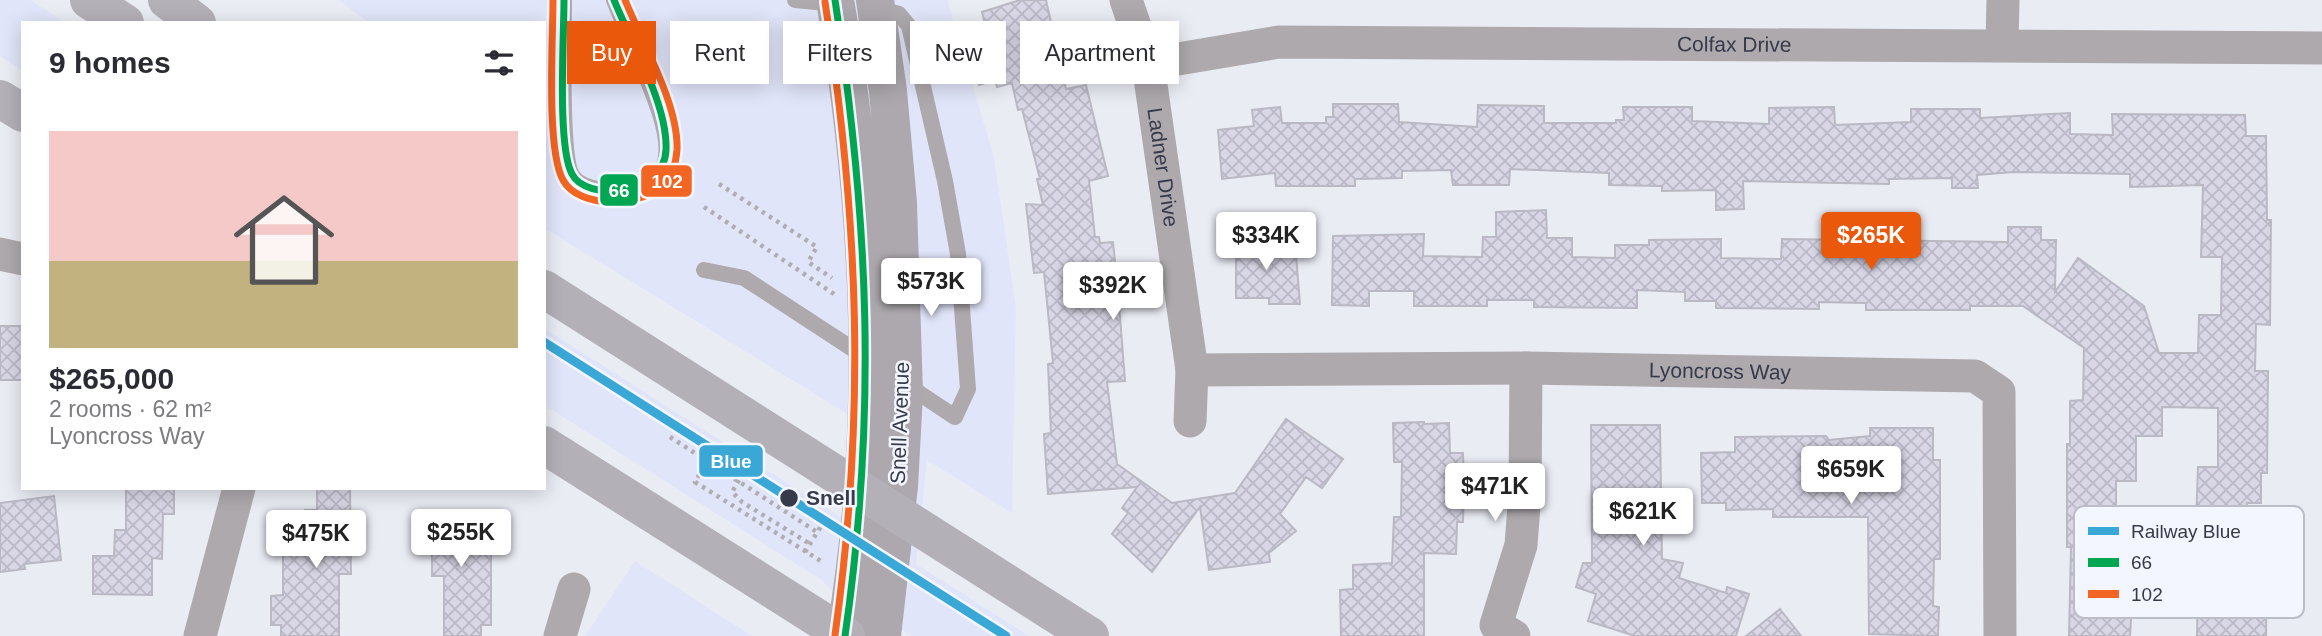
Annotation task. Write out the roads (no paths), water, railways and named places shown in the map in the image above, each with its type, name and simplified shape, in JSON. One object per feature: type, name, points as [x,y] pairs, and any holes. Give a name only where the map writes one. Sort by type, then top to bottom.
[{"type":"highway","points":[[89,0],[122,21]]},
{"type":"highway","points":[[167,0],[194,21]]},
{"type":"highway","points":[[0,99],[21,112]]},
{"type":"highway","points":[[546,290],[1090,636]]},
{"type":"highway","points":[[546,445],[845,636]]},
{"type":"main road","name":"Snell Avenue","points":[[835,0],[850,91],[868,294],[869,394],[865,468],[845,636]]},
{"type":"main road","name":"Snell Avenue","points":[[875,0],[888,91],[898,203],[904,394],[899,486],[882,636]]},
{"type":"street","name":"Ladner Drive","points":[[1126,0],[1133,21]]},
{"type":"street","points":[[2002,45],[2003,0]]},
{"type":"street","name":"Colfax Drive","points":[[1179,59],[1279,42],[2322,48]]},
{"type":"street","name":"Ladner Drive","points":[[1151,84],[1192,370],[1189,421]]},
{"type":"street","points":[[0,254],[21,259]]},
{"type":"street","points":[[1514,636],[1496,625],[1521,545],[1525,493],[1526,368]]},
{"type":"street","name":"Lyoncross Way","points":[[1192,370],[1526,368],[1975,376],[1999,392],[2000,636]]},
{"type":"street","points":[[200,636],[238,490]]},
{"type":"street","points":[[560,636],[574,589]]},
{"type":"lane","points":[[564,0],[565,149],[572,175],[588,187],[631,190],[651,183],[665,164],[668,138],[661,113],[614,0]]},
{"type":"lane","points":[[704,270],[744,278],[955,417],[968,389],[958,254],[945,181],[909,26],[900,14],[885,8],[795,0]]},
{"type":"rail line","name":"Blue","points":[[546,343],[1006,636]]},
{"type":"place","name":"Snell","points":[[789,498]]}]
